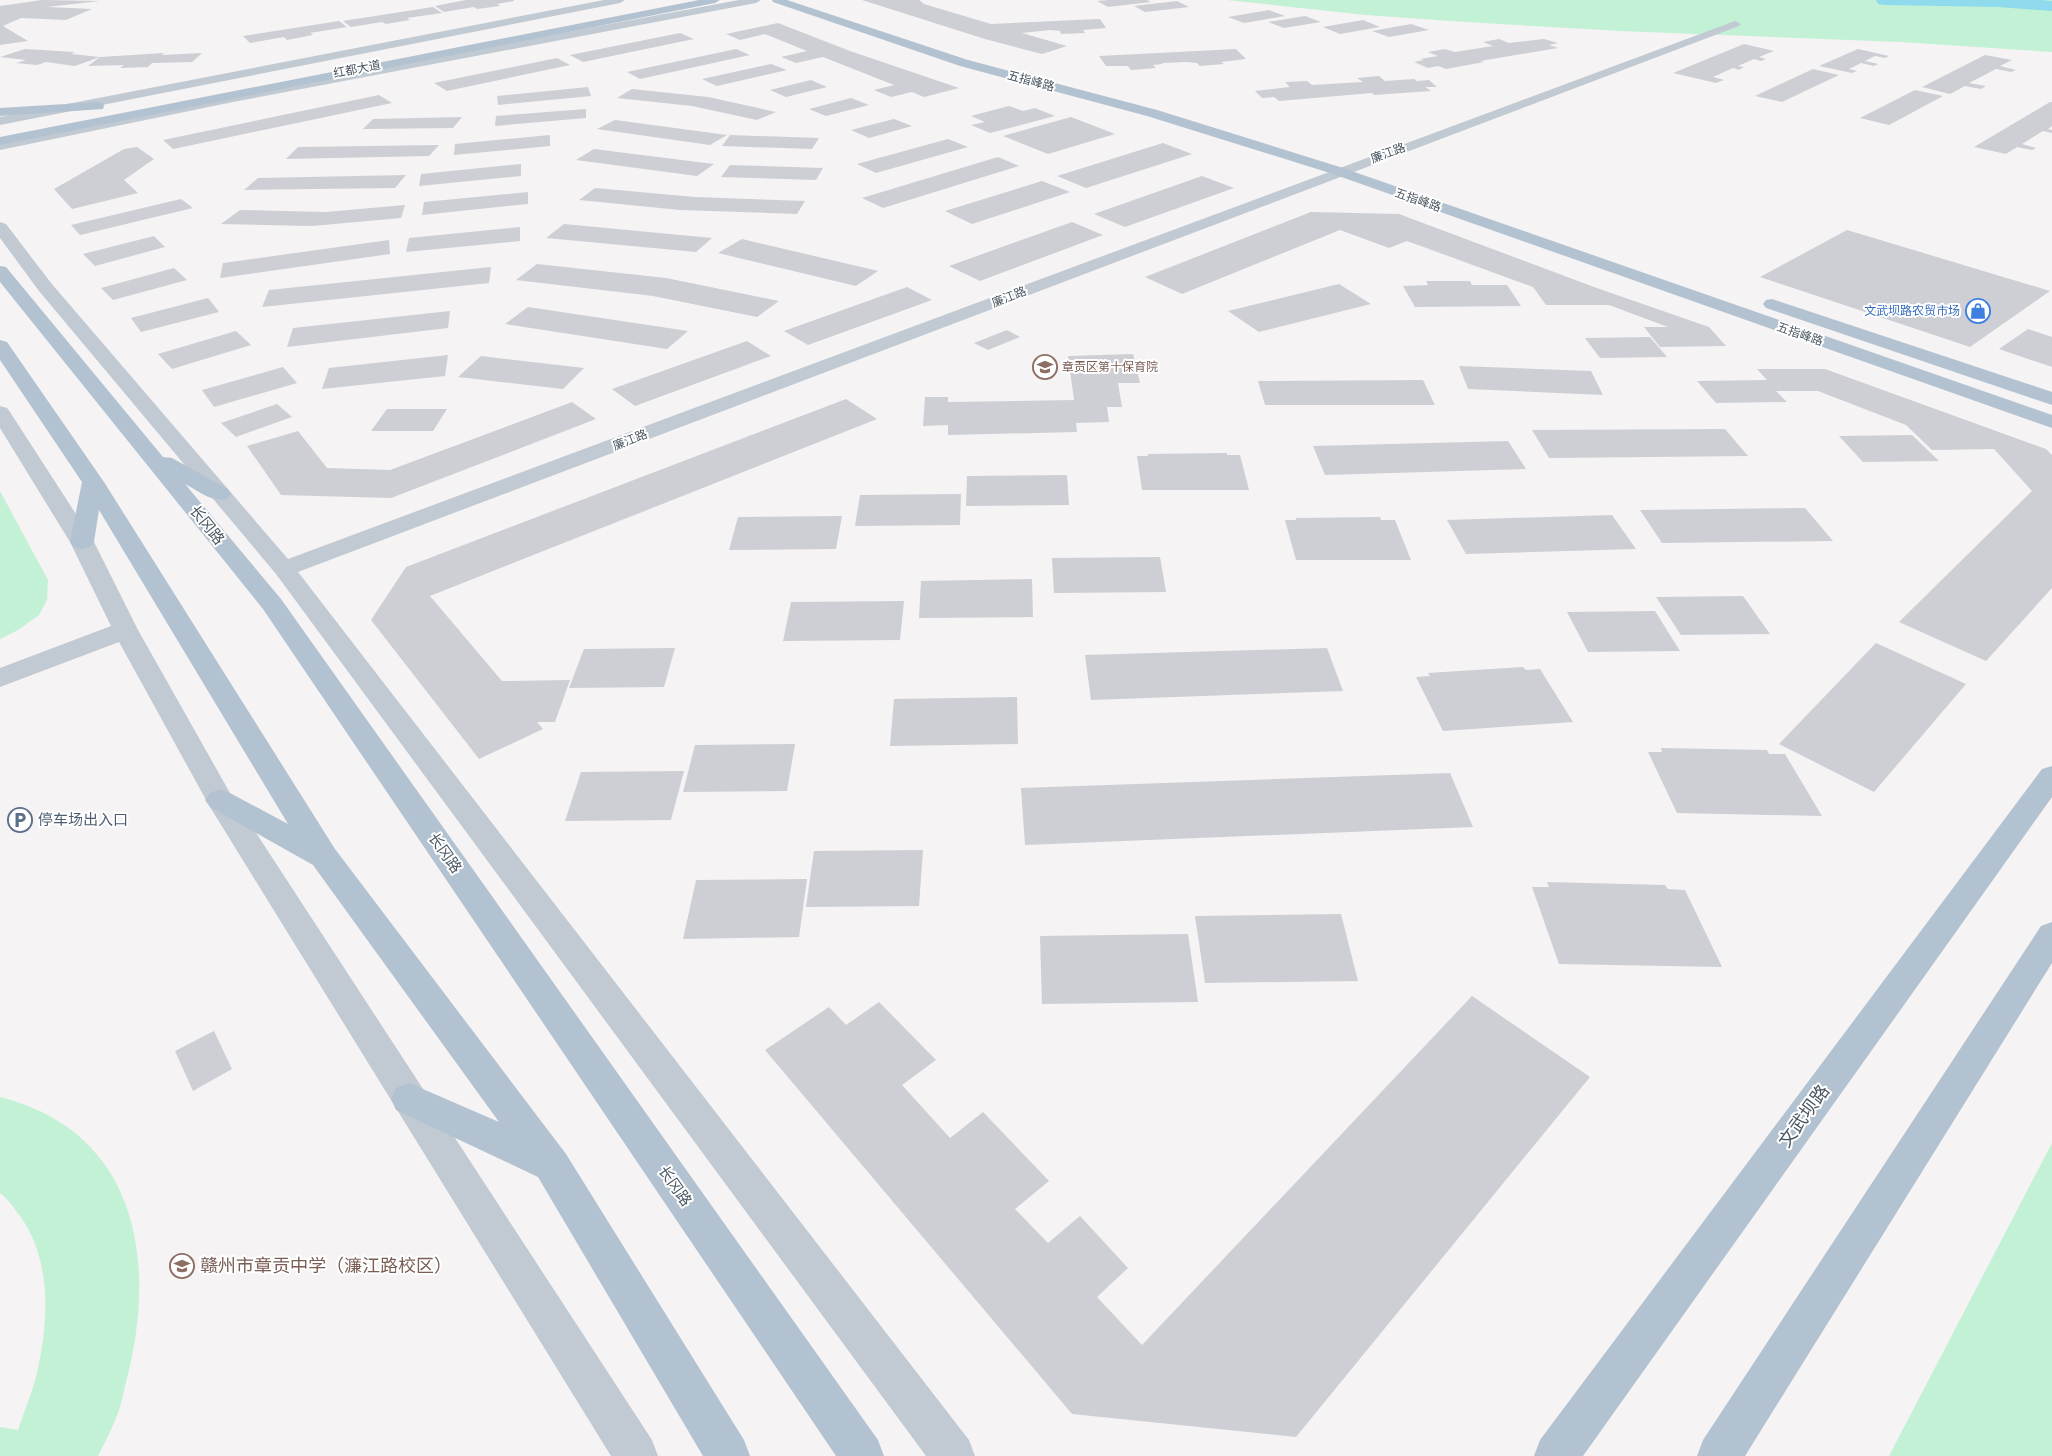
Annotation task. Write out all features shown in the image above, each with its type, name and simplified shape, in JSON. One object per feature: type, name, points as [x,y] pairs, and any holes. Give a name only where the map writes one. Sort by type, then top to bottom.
[{"type":"main road","name":"红都大道","points":[[0,140],[117,110],[659,0]]},
{"type":"main road","name":"红都大道","points":[[0,126],[117,110],[715,0]]},
{"type":"main road","name":"五指峰路","points":[[777,0],[964,63],[1152,113],[1338,171],[2052,422]]},
{"type":"main road","name":"五指峰路","points":[[806,0],[980,57],[1164,105],[1407,180]]},
{"type":"main road","points":[[0,112],[60,109],[117,110]]},
{"type":"main road","points":[[0,160],[117,110]]},
{"type":"main road","name":"长冈路","points":[[0,271],[272,604],[862,1456]]},
{"type":"main road","name":"五指峰路","points":[[1757,298],[2052,399]]},
{"type":"main road","points":[[0,346],[93,482],[324,857],[553,1166],[728,1456]]},
{"type":"main road","points":[[150,455],[220,494]]},
{"type":"main road","points":[[82,542],[93,482]]},
{"type":"main road","name":"文武坝路","points":[[1556,1456],[2052,776]]},
{"type":"main road","points":[[220,800],[324,857]]},
{"type":"main road","points":[[1719,1456],[2052,934]]},
{"type":"main road","points":[[409,1099],[553,1166]]},
{"type":"street","points":[[0,121],[620,0]]},
{"type":"street","points":[[0,146],[233,98],[756,0]]},
{"type":"street","name":"廉江路","points":[[284,569],[989,305],[1338,171],[1735,24]]},
{"type":"street","points":[[0,227],[45,288],[284,569],[953,1456]]},
{"type":"street","points":[[0,412],[82,542],[124,630],[220,800],[636,1456]]},
{"type":"street","points":[[0,678],[124,630]]},
{"type":"green space","points":[[1227,0],[2052,0],[2052,52],[1900,42],[1620,31],[1465,22],[1366,15]]},
{"type":"green space","points":[[0,491],[48,580],[47,600],[39,615],[18,630],[0,639]]},
{"type":"green space","points":[[0,1097],[46,1114],[82,1139],[109,1171],[127,1207],[137,1248],[139,1291],[135,1336],[119,1409],[98,1456],[0,1456],[0,1427],[18,1430],[34,1384],[42,1349],[45,1289],[37,1251],[30,1233],[20,1216],[0,1193]]},
{"type":"green space","points":[[2052,1143],[2052,1456],[1889,1456]]},
{"type":"building","points":[[42,0],[100,1],[47,7],[92,9],[66,20],[21,18],[3,26],[28,41],[0,45],[0,6]]},
{"type":"building","points":[[466,0],[514,1],[497,4],[500,6],[477,9],[474,7],[444,12],[435,6]]},
{"type":"building","points":[[862,0],[919,0],[924,4],[991,24],[1100,19],[1106,28],[1083,30],[1085,33],[1061,34],[1060,31],[1050,30],[1022,33],[1067,46],[1042,54],[985,39]]},
{"type":"building","points":[[1147,0],[1151,2],[1108,7],[1097,1]]},
{"type":"building","points":[[1177,1],[1189,7],[1145,12],[1134,6]]},
{"type":"building","points":[[433,7],[442,13],[407,18],[410,20],[386,24],[382,22],[351,27],[343,21]]},
{"type":"building","points":[[1269,10],[1285,16],[1244,23],[1228,17]]},
{"type":"building","points":[[1305,16],[1321,22],[1284,28],[1268,22]]},
{"type":"building","points":[[1363,20],[1380,27],[1340,34],[1323,27]]},
{"type":"building","points":[[339,21],[347,27],[310,33],[313,35],[287,40],[284,37],[250,43],[243,36]]},
{"type":"building","points":[[778,23],[850,51],[959,88],[924,97],[912,92],[891,97],[874,90],[894,85],[823,57],[796,63],[781,57],[807,51],[765,34],[740,40],[726,34]]},
{"type":"building","points":[[1411,24],[1429,30],[1389,37],[1372,31]]},
{"type":"building","points":[[680,33],[694,39],[583,62],[570,55]]},
{"type":"building","points":[[1499,39],[1509,43],[1544,39],[1558,43],[1549,45],[1558,48],[1480,61],[1484,62],[1446,69],[1438,66],[1428,68],[1414,62],[1438,56],[1428,52],[1445,49],[1455,52],[1493,46],[1483,42]]},
{"type":"building","points":[[1744,44],[1774,51],[1759,57],[1766,59],[1761,61],[1754,59],[1738,66],[1744,67],[1739,70],[1733,68],[1713,77],[1724,80],[1716,83],[1673,73]]},
{"type":"building","points":[[25,49],[75,52],[71,54],[100,57],[75,66],[46,62],[37,65],[16,63],[26,60],[0,57]]},
{"type":"building","points":[[736,49],[750,55],[640,79],[627,72]]},
{"type":"building","points":[[1236,49],[1246,59],[1221,62],[1224,64],[1200,66],[1197,63],[1186,62],[1162,63],[1153,65],[1156,68],[1131,70],[1128,66],[1106,66],[1099,56]]},
{"type":"building","points":[[1858,49],[1889,56],[1885,58],[1875,56],[1865,61],[1878,64],[1874,66],[1861,63],[1849,69],[1857,71],[1852,73],[1819,66]]},
{"type":"building","points":[[164,53],[162,55],[202,53],[192,62],[152,63],[148,67],[120,68],[124,65],[88,66],[100,57]]},
{"type":"building","points":[[1985,55],[2012,60],[2000,66],[2016,70],[2011,72],[1996,69],[1969,83],[1986,86],[1981,89],[1965,86],[1950,94],[1922,87]]},
{"type":"building","points":[[557,58],[570,65],[447,91],[434,83]]},
{"type":"building","points":[[771,64],[787,70],[717,86],[702,79]]},
{"type":"building","points":[[1813,69],[1839,75],[1782,102],[1755,96]]},
{"type":"building","points":[[1379,76],[1385,81],[1429,80],[1437,87],[1425,87],[1431,91],[1374,95],[1372,93],[1279,101],[1274,97],[1262,98],[1255,91],[1290,87],[1285,82],[1307,81],[1312,85],[1363,82],[1357,78]]},
{"type":"building","points":[[811,80],[827,87],[786,97],[770,90]]},
{"type":"building","points":[[588,87],[591,96],[498,105],[497,96]]},
{"type":"building","points":[[632,89],[708,97],[776,112],[757,120],[692,106],[617,98]]},
{"type":"building","points":[[1915,90],[1943,96],[1889,125],[1860,118]]},
{"type":"building","points":[[379,95],[392,103],[173,149],[163,140]]},
{"type":"building","points":[[851,98],[869,105],[826,116],[809,109]]},
{"type":"building","points":[[2052,102],[2052,126],[2048,129],[2052,130],[2052,133],[2043,131],[2022,144],[2036,148],[2032,150],[2017,147],[2006,154],[1974,147]]},
{"type":"building","points":[[1009,106],[1023,111],[1035,108],[1055,116],[990,133],[971,125],[985,122],[971,116]]},
{"type":"building","points":[[586,109],[586,118],[495,126],[496,116]]},
{"type":"building","points":[[462,117],[453,128],[363,129],[373,119]]},
{"type":"building","points":[[1071,117],[1115,134],[1048,154],[1003,136]]},
{"type":"building","points":[[894,119],[912,126],[869,138],[851,130]]},
{"type":"building","points":[[615,120],[727,135],[710,145],[597,129]]},
{"type":"building","points":[[550,135],[550,146],[454,155],[455,144]]},
{"type":"building","points":[[730,135],[819,138],[812,149],[722,146]]},
{"type":"building","points":[[948,139],[968,147],[876,173],[857,164]]},
{"type":"building","points":[[1163,143],[1192,154],[1086,188],[1057,176]]},
{"type":"building","points":[[439,145],[429,156],[286,159],[298,147]]},
{"type":"building","points":[[137,147],[154,159],[124,180],[138,193],[72,209],[54,189],[124,149]]},
{"type":"building","points":[[594,149],[714,164],[697,176],[576,160]]},
{"type":"building","points":[[998,157],[1019,166],[883,208],[862,198]]},
{"type":"building","points":[[521,164],[521,176],[419,186],[421,174]]},
{"type":"building","points":[[730,165],[823,168],[816,180],[721,177]]},
{"type":"building","points":[[406,175],[395,188],[244,190],[258,178]]},
{"type":"building","points":[[1202,176],[1234,188],[1125,227],[1094,214]]},
{"type":"building","points":[[1042,181],[1070,192],[972,224],[945,211]]},
{"type":"building","points":[[595,188],[695,197],[805,201],[797,214],[680,210],[579,200]]},
{"type":"building","points":[[528,192],[528,204],[422,215],[424,202]]},
{"type":"building","points":[[181,199],[193,208],[80,235],[71,225]]},
{"type":"building","points":[[405,205],[401,218],[312,226],[221,224],[240,210],[326,212]]},
{"type":"building","points":[[1311,212],[1399,214],[1594,287],[1709,327],[1726,346],[1660,347],[1644,327],[1668,327],[1609,305],[1546,305],[1533,287],[1407,241],[1389,248],[1340,230],[1182,294],[1145,277]]},
{"type":"building","points":[[1072,222],[1103,235],[980,281],[949,266]]},
{"type":"building","points":[[564,224],[712,238],[696,252],[546,238]]},
{"type":"building","points":[[520,227],[520,241],[406,252],[409,238]]},
{"type":"building","points":[[1847,230],[2050,291],[1970,347],[1760,277]]},
{"type":"building","points":[[154,236],[165,247],[95,266],[83,254]]},
{"type":"building","points":[[742,239],[878,271],[856,286],[718,253]]},
{"type":"building","points":[[389,240],[390,254],[220,278],[223,263]]},
{"type":"building","points":[[537,264],[666,278],[779,301],[757,317],[653,296],[516,280]]},
{"type":"building","points":[[491,267],[489,283],[262,307],[269,290]]},
{"type":"building","points":[[174,268],[187,280],[113,300],[101,288]]},
{"type":"building","points":[[1426,281],[1470,281],[1472,285],[1507,285],[1521,306],[1415,307],[1403,286],[1428,285]]},
{"type":"building","points":[[1339,284],[1371,304],[1259,332],[1228,311]]},
{"type":"building","points":[[907,287],[932,300],[808,345],[784,331]]},
{"type":"building","points":[[208,298],[219,312],[141,332],[131,318]]},
{"type":"building","points":[[528,307],[688,331],[667,349],[505,324]]},
{"type":"building","points":[[450,311],[448,328],[287,347],[293,328]]},
{"type":"building","points":[[2028,329],[2052,337],[2052,367],[1999,349]]},
{"type":"building","points":[[1007,330],[1020,337],[988,350],[974,343]]},
{"type":"building","points":[[236,331],[251,345],[172,369],[158,354]]},
{"type":"building","points":[[1650,337],[1667,357],[1600,358],[1585,338]]},
{"type":"building","points":[[747,341],[771,356],[635,406],[612,389]]},
{"type":"building","points":[[1133,354],[1140,383],[1118,383],[1122,407],[1107,407],[1109,422],[1076,423],[1077,432],[948,435],[948,425],[923,426],[925,397],[948,397],[948,402],[1074,400],[1068,356]]},
{"type":"building","points":[[448,355],[445,376],[322,389],[329,368]]},
{"type":"building","points":[[481,356],[584,368],[563,389],[458,377]]},
{"type":"building","points":[[1459,366],[1591,371],[1603,395],[1468,389]]},
{"type":"building","points":[[283,367],[297,383],[214,407],[202,390]]},
{"type":"building","points":[[1757,369],[1825,369],[2046,449],[2052,455],[2052,588],[1986,661],[1899,622],[2032,491],[1994,449],[1932,450],[1906,425],[1818,391],[1776,391],[1787,402],[1716,403],[1697,381],[1767,380]]},
{"type":"building","points":[[1423,380],[1435,405],[1265,405],[1258,381]]},
{"type":"building","points":[[846,399],[877,419],[430,596],[502,681],[570,680],[555,722],[537,722],[543,729],[479,759],[371,620],[406,567]]},
{"type":"building","points":[[572,402],[596,419],[391,498],[281,495],[247,446],[298,431],[327,468],[390,470]]},
{"type":"building","points":[[277,404],[292,417],[236,437],[221,423]]},
{"type":"building","points":[[387,409],[447,409],[433,431],[371,431]]},
{"type":"building","points":[[1725,429],[1748,456],[1549,458],[1532,430]]},
{"type":"building","points":[[1912,435],[1939,461],[1863,462],[1839,436]]},
{"type":"building","points":[[1508,441],[1526,469],[1325,475],[1313,446]]},
{"type":"building","points":[[1227,453],[1227,455],[1240,455],[1249,490],[1142,490],[1137,456],[1148,456],[1148,454]]},
{"type":"building","points":[[1067,475],[1069,505],[966,506],[967,476]]},
{"type":"building","points":[[961,494],[960,525],[855,526],[860,495]]},
{"type":"building","points":[[1805,508],[1833,541],[1662,543],[1640,510]]},
{"type":"building","points":[[1612,515],[1636,549],[1466,554],[1447,520]]},
{"type":"building","points":[[842,516],[836,549],[729,550],[738,517]]},
{"type":"building","points":[[1380,517],[1381,520],[1395,520],[1411,560],[1296,560],[1285,520],[1296,520],[1296,518]]},
{"type":"building","points":[[1160,557],[1166,592],[1054,593],[1052,558]]},
{"type":"building","points":[[1032,579],[1033,617],[919,618],[921,581]]},
{"type":"building","points":[[1743,596],[1770,634],[1681,635],[1656,597]]},
{"type":"building","points":[[904,601],[900,640],[783,641],[791,602]]},
{"type":"building","points":[[1655,611],[1680,651],[1588,652],[1567,612]]},
{"type":"building","points":[[1876,643],[1966,684],[1874,792],[1779,744]]},
{"type":"building","points":[[675,648],[664,687],[569,688],[584,649]]},
{"type":"building","points":[[1327,648],[1343,691],[1091,700],[1085,655]]},
{"type":"building","points":[[1523,667],[1526,670],[1540,669],[1573,722],[1443,731],[1416,677],[1430,676],[1428,673]]},
{"type":"building","points":[[1017,697],[1018,744],[890,746],[894,699]]},
{"type":"building","points":[[795,744],[787,791],[683,792],[695,745]]},
{"type":"building","points":[[1661,748],[1767,750],[1769,754],[1785,754],[1822,816],[1677,813],[1648,752],[1662,752]]},
{"type":"building","points":[[684,771],[671,820],[565,821],[581,772]]},
{"type":"building","points":[[1450,773],[1473,827],[1025,845],[1021,788]]},
{"type":"building","points":[[923,850],[919,906],[806,907],[814,851]]},
{"type":"building","points":[[807,879],[799,937],[683,939],[696,880]]},
{"type":"building","points":[[1547,882],[1665,885],[1668,889],[1685,890],[1722,967],[1559,964],[1532,887],[1549,887]]},
{"type":"building","points":[[1341,914],[1358,981],[1205,983],[1195,916]]},
{"type":"building","points":[[1188,934],[1198,1002],[1042,1004],[1040,936]]},
{"type":"building","points":[[1472,996],[1590,1077],[1296,1437],[1072,1414],[765,1050],[829,1007],[846,1025],[879,1002],[936,1060],[902,1085],[950,1138],[983,1112],[1049,1181],[1015,1209],[1048,1243],[1080,1216],[1128,1268],[1097,1297],[1142,1345]]},
{"type":"building","points":[[214,1031],[232,1069],[193,1091],[175,1051]]},
{"type":"waterway","points":[[1884,0],[1998,2],[2052,6]]},
{"type":"place","name":"文武坝路农贸市场","points":[[1978,311]]},
{"type":"place","name":"章贡区第十保育院","points":[[1045,367]]},
{"type":"place","name":"停车场出入口","points":[[20,820]]},
{"type":"place","name":"赣州市章贡中学（濂江路校区）","points":[[182,1266]]}]
